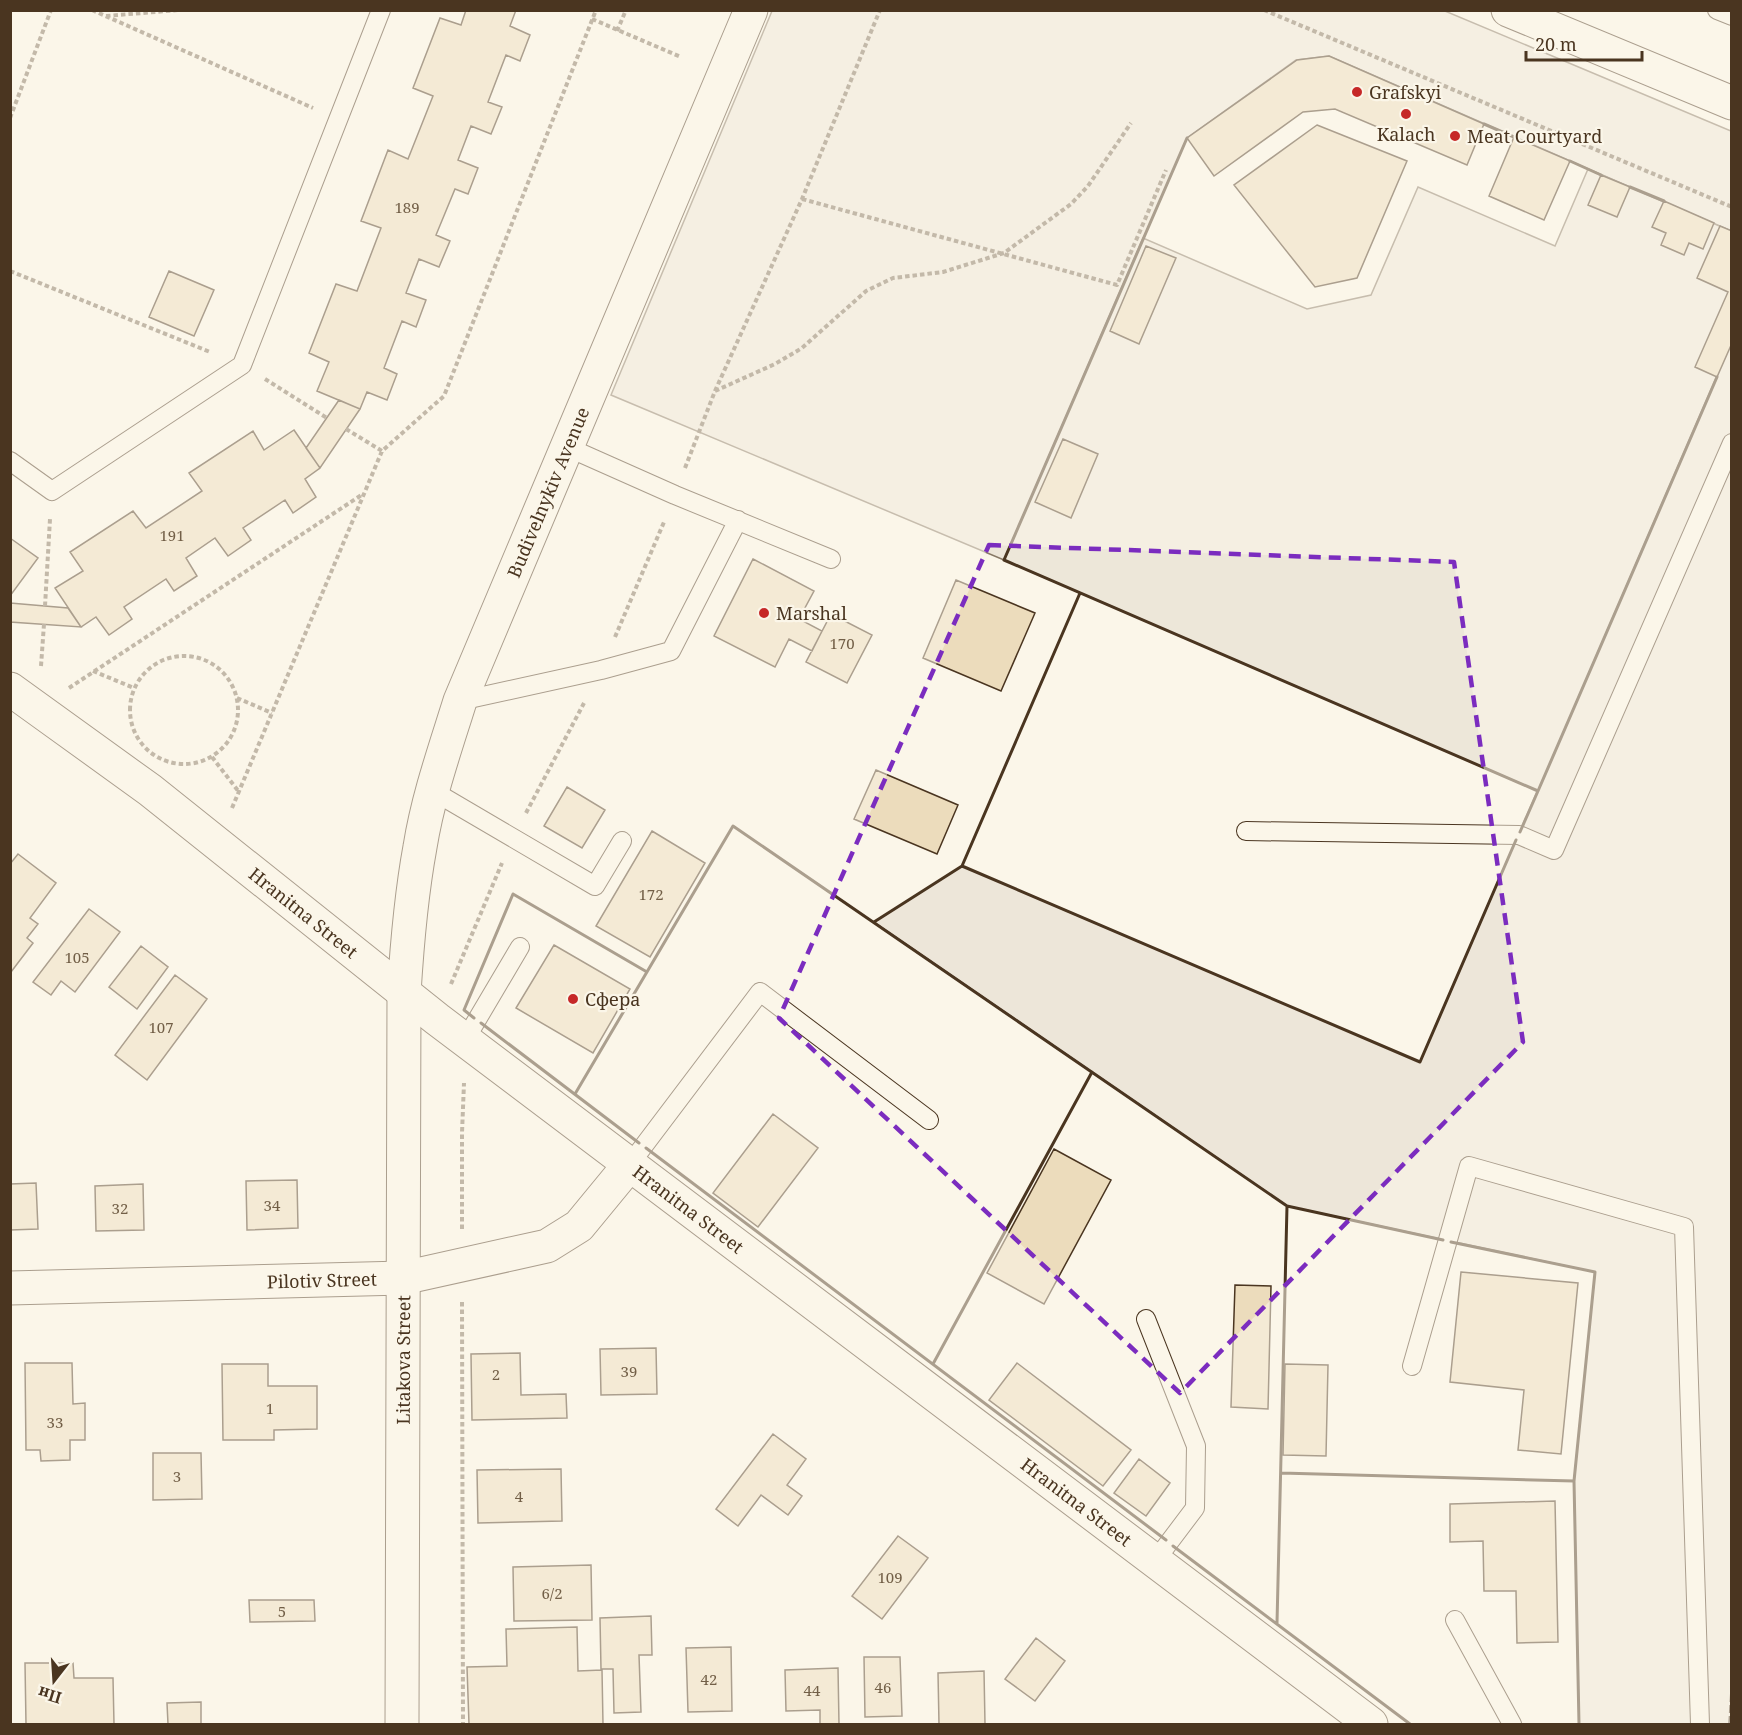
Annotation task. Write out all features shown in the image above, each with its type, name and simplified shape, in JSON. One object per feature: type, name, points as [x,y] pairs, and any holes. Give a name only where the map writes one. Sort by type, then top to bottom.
[{"type":"street","name":"Budivelnykiv Avenue","points":[[404,993],[409,918],[420,845],[433,791],[460,701],[751,10]]},
{"type":"street","points":[[1508,10],[1731,104]]},
{"type":"street","name":"Hranitna Street","points":[[10,689],[150,790],[465,1040],[1368,1724]]},
{"type":"street","name":"Litakova Street","points":[[402,1725],[404,993]]},
{"type":"street","name":"Pilotiv Street","points":[[10,1288],[403,1278],[547,1246],[579,1226],[630,1164]]},
{"type":"lane","points":[[10,461],[52,491],[242,365],[381,10]]},
{"type":"lane","points":[[1717,10],[1731,16]]},
{"type":"lane","points":[[1246,831],[1519,835],[1554,850],[1731,443]]},
{"type":"lane","points":[[567,447],[675,495],[831,559]]},
{"type":"lane","points":[[460,701],[602,670],[670,651],[738,520]]},
{"type":"lane","points":[[433,791],[595,886],[622,841]]},
{"type":"lane","points":[[465,1040],[520,946]]},
{"type":"lane","points":[[630,1164],[760,992],[929,1120]]},
{"type":"lane","points":[[1412,1366],[1469,1166],[1684,1227],[1700,1725]]},
{"type":"lane","points":[[1146,1319],[1196,1446],[1195,1508],[1155,1561]]},
{"type":"lane","points":[[1455,1620],[1512,1725]]},
{"type":"path","points":[[10,118],[51,10]]},
{"type":"path","points":[[92,10],[338,119]]},
{"type":"path","points":[[105,16],[178,10]]},
{"type":"path","points":[[217,844],[382,451],[444,396],[596,10]]},
{"type":"path","points":[[617,30],[626,10]]},
{"type":"path","points":[[1264,10],[1731,207]]},
{"type":"path","points":[[592,19],[681,57]]},
{"type":"path","points":[[716,391],[775,364],[802,348],[866,291],[893,278],[943,272],[1004,253],[1071,204],[1088,186],[1131,123]]},
{"type":"path","points":[[802,198],[1117,285],[1166,170]]},
{"type":"path","points":[[10,271],[242,365],[327,418]]},
{"type":"path","points":[[346,429],[382,451]]},
{"type":"path","points":[[45,606],[52,491]]},
{"type":"path","points":[[38,709],[365,493]]},
{"type":"path","points":[[189,655],[206,660],[220,669],[231,682],[237,698],[238,715],[234,731],[225,746],[212,757],[196,762],[179,764],[162,759],[148,750],[137,737],[131,721],[130,704],[134,688],[143,673],[156,663],[172,657],[189,655]]},
{"type":"path","points":[[93,671],[134,688]]},
{"type":"path","points":[[237,698],[272,713]]},
{"type":"path","points":[[212,757],[239,792]]},
{"type":"path","points":[[463,1725],[462,1133],[465,1040]]},
{"type":"highlighted area","points":[[989,545],[1454,562],[1523,1042],[1180,1393],[779,1018]]},
{"type":"shaded area","points":[[772,11],[1445,11],[1731,131],[1731,231],[1329,56],[1296,60],[1187,138],[1004,560],[611,395]]},
{"type":"shaded area","points":[[1588,169],[1731,231],[1731,343],[1538,791],[1004,560],[1143,238],[1307,309],[1371,295],[1418,187],[1555,246]]},
{"type":"shaded area","points":[[1731,343],[1731,1724],[1579,1724],[1574,1481],[1595,1272],[1287,1206],[874,922],[962,866],[1420,1062]]},
{"type":"building","points":[[466,10],[516,10],[510,26],[530,35],[520,61],[506,55],[488,102],[502,107],[491,134],[471,126],[458,160],[478,168],[468,194],[455,189],[436,235],[450,241],[439,267],[419,259],[406,293],[426,300],[416,327],[402,321],[384,368],[397,374],[387,400],[367,392],[360,409],[317,391],[329,362],[309,353],[336,284],[357,291],[381,228],[361,221],[388,150],[408,159],[433,96],[413,88],[440,18],[461,25]]},
{"type":"building","points":[[1329,56],[1484,124],[1467,165],[1335,109],[1303,112],[1214,176],[1187,138],[1297,60]]},
{"type":"building","points":[[1317,125],[1407,161],[1357,278],[1315,287],[1234,185]]},
{"type":"building","points":[[1514,137],[1570,161],[1544,220],[1489,196]]},
{"type":"building","points":[[1601,175],[1630,187],[1617,217],[1588,205]]},
{"type":"building","points":[[1664,201],[1714,223],[1703,249],[1689,243],[1684,255],[1661,245],[1666,233],[1652,227]]},
{"type":"building","points":[[1720,226],[1732,231],[1732,343],[1717,377],[1695,367],[1728,292],[1697,278]]},
{"type":"building","points":[[1146,246],[1176,258],[1139,344],[1110,331]]},
{"type":"building","points":[[169,271],[214,290],[194,336],[149,317]]},
{"type":"building","points":[[339,400],[360,409],[320,468],[306,448]]},
{"type":"building","points":[[294,430],[320,468],[305,479],[316,497],[293,513],[285,500],[243,528],[251,540],[228,556],[215,538],[186,558],[197,576],[174,591],[166,579],[124,607],[132,619],[109,635],[96,617],[81,627],[55,588],[83,571],[70,552],[133,511],[146,528],[202,491],[189,473],[253,431],[264,450]]},
{"type":"building","points":[[1063,439],[1098,454],[1071,518],[1035,502]]},
{"type":"building","points":[[10,538],[38,558],[10,596]]},
{"type":"building","points":[[753,559],[814,591],[799,619],[822,631],[812,651],[789,639],[775,667],[714,636]]},
{"type":"building","points":[[956,580],[1035,613],[1001,691],[923,658]]},
{"type":"building","points":[[10,603],[68,608],[81,627],[10,622]]},
{"type":"building","points":[[831,614],[872,635],[847,683],[806,662]]},
{"type":"building","points":[[876,770],[958,805],[937,854],[854,819]]},
{"type":"building","points":[[567,787],[605,810],[582,848],[544,826]]},
{"type":"building","points":[[652,831],[705,863],[650,957],[596,926]]},
{"type":"building","points":[[18,854],[56,883],[30,918],[38,924],[27,938],[33,943],[11,972],[10,864]]},
{"type":"building","points":[[89,909],[120,932],[75,992],[61,981],[51,995],[33,982]]},
{"type":"building","points":[[554,945],[630,989],[593,1053],[516,1008]]},
{"type":"building","points":[[141,946],[168,967],[137,1009],[109,987]]},
{"type":"building","points":[[175,975],[207,999],[147,1080],[115,1055]]},
{"type":"building","points":[[773,1114],[818,1148],[758,1227],[713,1193]]},
{"type":"building","points":[[1054,1149],[1111,1180],[1044,1304],[987,1273]]},
{"type":"building","points":[[297,1180],[298,1228],[247,1230],[246,1181]]},
{"type":"building","points":[[36,1183],[38,1229],[10,1230],[10,1184]]},
{"type":"building","points":[[143,1184],[144,1230],[96,1231],[95,1186]]},
{"type":"building","points":[[1461,1272],[1578,1283],[1561,1454],[1518,1450],[1524,1390],[1450,1382]]},
{"type":"building","points":[[1235,1285],[1271,1286],[1268,1409],[1231,1407]]},
{"type":"building","points":[[656,1348],[657,1394],[601,1395],[600,1349]]},
{"type":"building","points":[[520,1353],[521,1395],[566,1394],[567,1418],[472,1420],[471,1354]]},
{"type":"building","points":[[25,1363],[72,1363],[73,1404],[85,1403],[85,1440],[70,1440],[70,1460],[41,1461],[40,1450],[26,1450]]},
{"type":"building","points":[[1017,1363],[1131,1450],[1103,1486],[989,1400]]},
{"type":"building","points":[[222,1364],[268,1364],[268,1386],[317,1386],[317,1429],[274,1430],[274,1440],[223,1440]]},
{"type":"building","points":[[1285,1364],[1328,1365],[1326,1456],[1283,1455]]},
{"type":"building","points":[[773,1434],[806,1459],[787,1485],[802,1496],[788,1515],[761,1495],[738,1526],[716,1509]]},
{"type":"building","points":[[153,1453],[201,1453],[202,1499],[153,1500]]},
{"type":"building","points":[[1139,1459],[1170,1483],[1146,1516],[1114,1493]]},
{"type":"building","points":[[561,1469],[562,1521],[478,1523],[477,1470]]},
{"type":"building","points":[[1555,1501],[1558,1642],[1517,1643],[1516,1591],[1484,1591],[1483,1541],[1450,1542],[1450,1504]]},
{"type":"building","points":[[898,1536],[928,1558],[882,1619],[852,1596]]},
{"type":"building","points":[[591,1565],[592,1620],[514,1621],[513,1567]]},
{"type":"building","points":[[249,1600],[314,1600],[315,1621],[250,1622]]},
{"type":"building","points":[[651,1616],[652,1655],[639,1655],[641,1712],[614,1713],[613,1669],[601,1669],[600,1618]]},
{"type":"building","points":[[577,1627],[578,1671],[602,1670],[603,1724],[469,1724],[467,1667],[507,1666],[506,1629]]},
{"type":"building","points":[[1036,1638],[1065,1661],[1035,1701],[1005,1679]]},
{"type":"building","points":[[731,1647],[732,1711],[688,1712],[686,1648]]},
{"type":"building","points":[[864,1657],[900,1657],[902,1716],[865,1717]]},
{"type":"building","points":[[25,1663],[73,1663],[74,1678],[113,1678],[114,1724],[26,1724]]},
{"type":"building","points":[[838,1668],[839,1724],[820,1724],[820,1710],[786,1711],[785,1670]]},
{"type":"building","points":[[984,1671],[985,1724],[939,1724],[938,1673]]},
{"type":"building","points":[[201,1702],[201,1724],[168,1724],[167,1703]]},
{"type":"fence","points":[[1729,1724],[1732,1672]]},
{"type":"wall","points":[[1484,124],[1514,137]]},
{"type":"wall","points":[[1187,138],[1004,560],[1538,791],[1717,377]]},
{"type":"wall","points":[[1570,161],[1601,175]]},
{"type":"wall","points":[[1630,187],[1664,201]]},
{"type":"wall","points":[[1080,593],[962,866],[1420,1062],[1516,840]]},
{"type":"wall","points":[[1520,832],[1538,791]]},
{"type":"wall","points":[[575,1094],[733,826],[1287,1206],[1443,1240]]},
{"type":"wall","points":[[874,922],[962,866]]},
{"type":"wall","points":[[474,1018],[464,1010],[513,894],[647,972]]},
{"type":"wall","points":[[481,1023],[639,1143]]},
{"type":"wall","points":[[933,1364],[1092,1072]]},
{"type":"wall","points":[[646,1148],[1166,1540]]},
{"type":"wall","points":[[1277,1623],[1287,1206]]},
{"type":"wall","points":[[1451,1242],[1595,1272],[1574,1481],[1579,1724]]},
{"type":"wall","points":[[1281,1473],[1574,1481]]},
{"type":"wall","points":[[1173,1546],[1410,1724]]},
{"type":"place","name":"Grafskyi","points":[[1357,92]]},
{"type":"place","name":"Kalach","points":[[1406,114]]},
{"type":"place","name":"Meat Courtyard","points":[[1455,136]]},
{"type":"place","name":"Marshal","points":[[764,613]]},
{"type":"place","name":"Сфера","points":[[573,999]]}]
